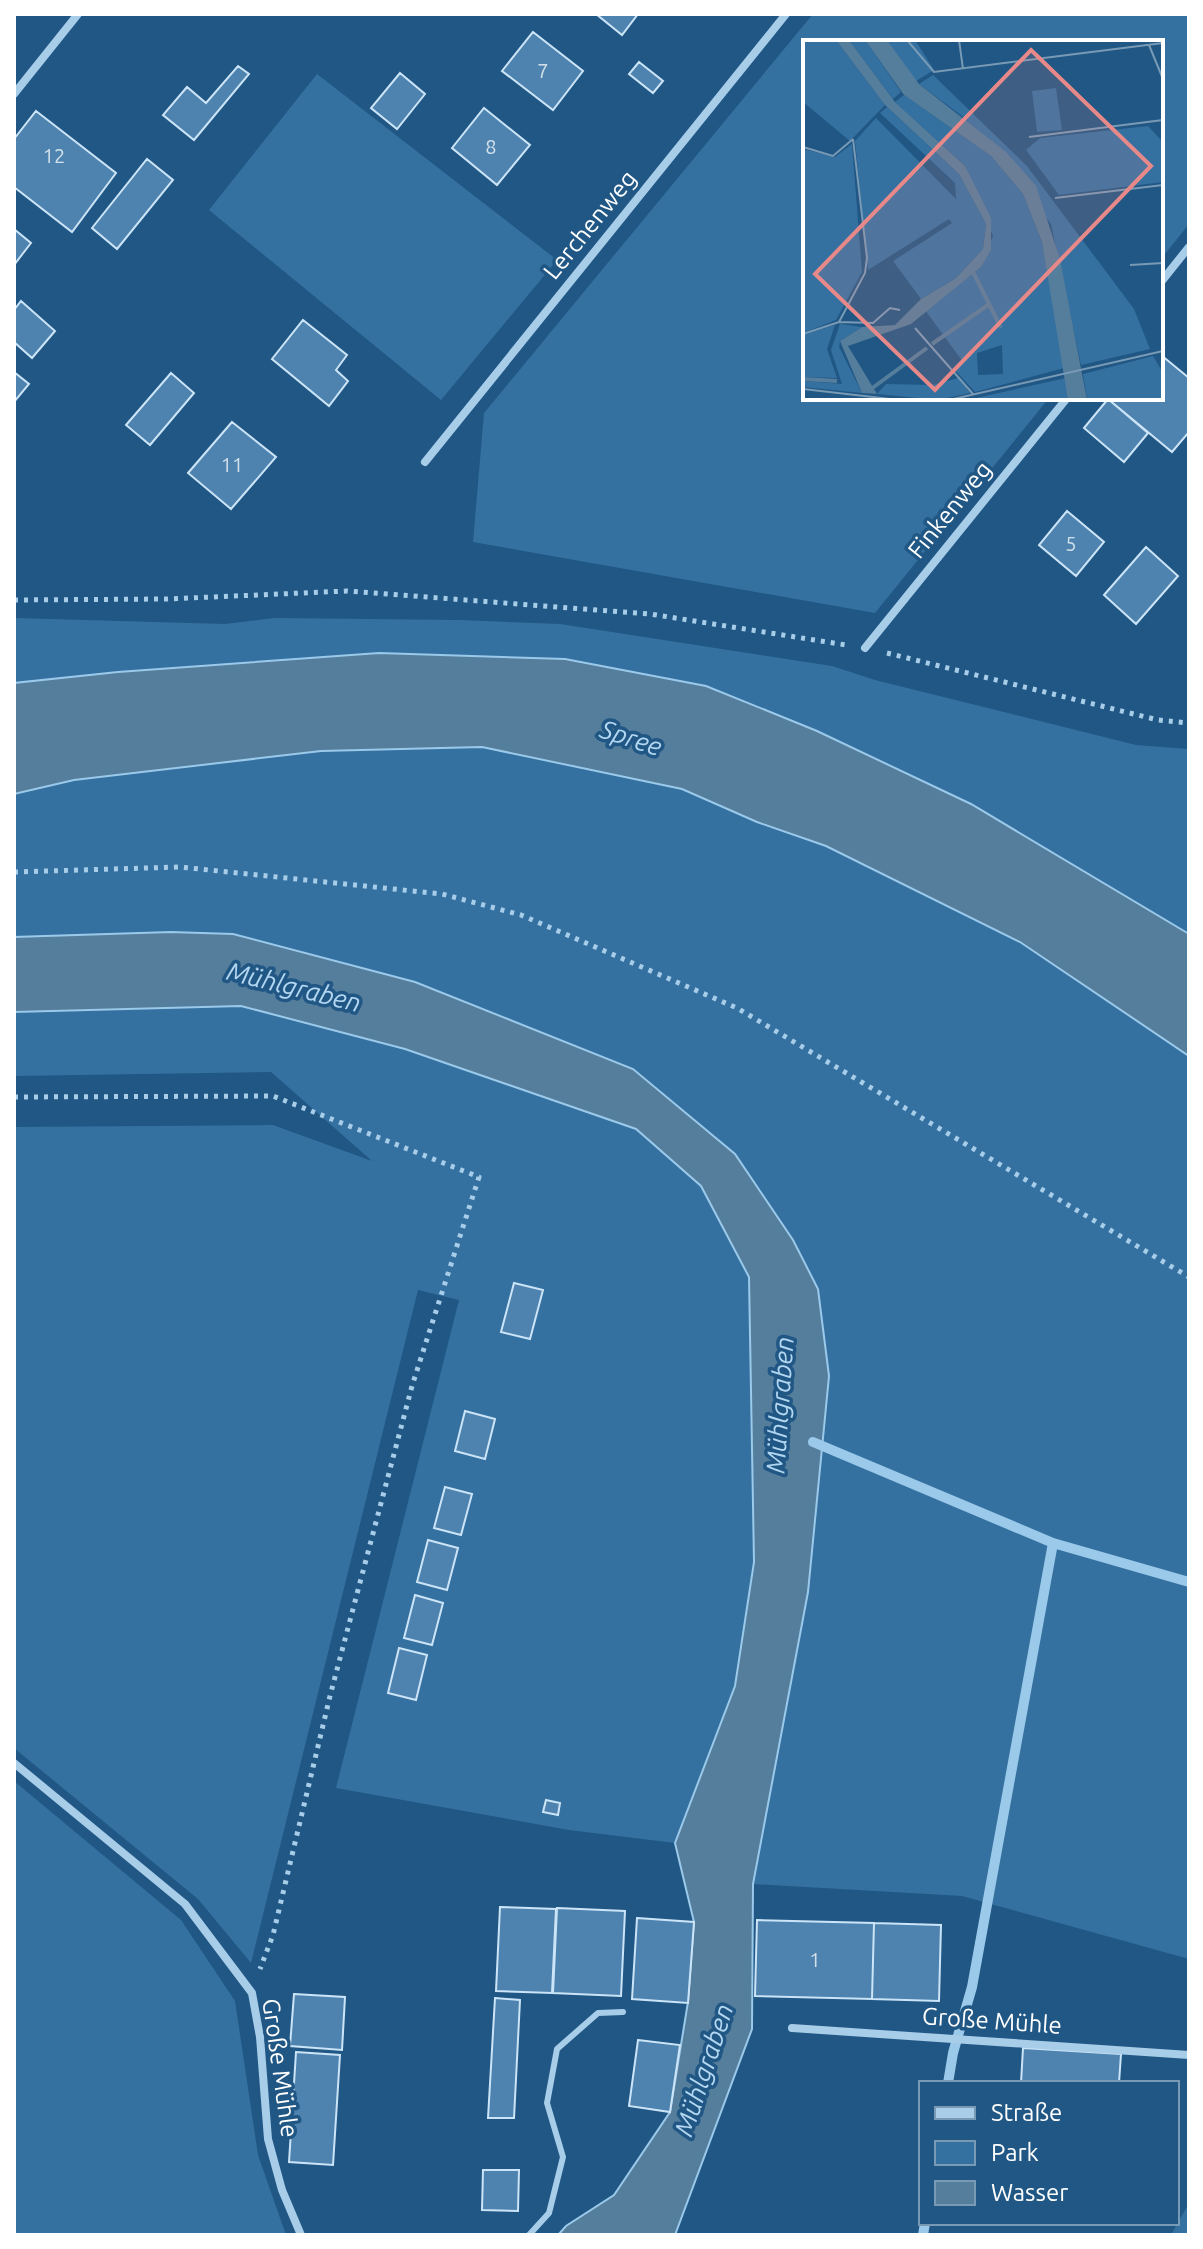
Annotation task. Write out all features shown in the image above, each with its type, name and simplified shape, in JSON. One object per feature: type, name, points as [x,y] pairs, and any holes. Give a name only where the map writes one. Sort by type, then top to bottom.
[{"type":"street","points":[[14,94],[78,14]]},
{"type":"street","name":"Lerchenweg","points":[[425,462],[786,14]]},
{"type":"street","points":[[1163,280],[1189,247]]},
{"type":"street","name":"Finkenweg","points":[[865,648],[1065,400]]},
{"type":"street","name":"Große Mühle","points":[[14,1763],[185,1904],[252,1993],[260,2037],[268,2139],[282,2190],[301,2235]]},
{"type":"street","name":"Große Mühle","points":[[792,2028],[1189,2055]]},
{"type":"lane","points":[[529,2235],[549,2213],[563,2157],[547,2103],[557,2049],[598,2013],[623,2012]]},
{"type":"path","points":[[14,600],[167,599],[347,591],[650,614],[865,648],[1158,720],[1189,723]]},
{"type":"path","points":[[14,872],[180,867],[442,894],[521,915],[737,1008],[1189,1277]]},
{"type":"path","points":[[14,1097],[273,1096],[479,1177],[412,1386],[330,1696],[273,1935],[252,1993]]},
{"type":"green space","points":[[813,14],[1189,14],[1189,224],[1163,256],[1163,40],[803,40],[803,400],[1047,400],[875,613],[473,542],[484,413]]},
{"type":"green space","points":[[317,74],[557,260],[441,400],[209,210]]},
{"type":"green space","points":[[14,618],[225,624],[274,618],[560,624],[832,666],[875,680],[1136,745],[1189,749],[1189,934],[971,804],[817,731],[706,686],[565,659],[379,653],[118,672],[14,683]]},
{"type":"green space","points":[[482,747],[682,789],[757,822],[826,846],[1020,942],[1189,1056],[1189,1959],[962,1896],[753,1884],[808,1592],[735,1154],[233,934],[171,932],[14,937],[14,794],[74,780],[321,751]]},
{"type":"green space","points":[[241,1006],[405,1049],[636,1129],[701,1186],[749,1277],[754,1562],[735,1686],[675,1843],[569,1830],[336,1788],[459,1300],[418,1290],[251,1963],[198,1899],[14,1748],[14,1127],[273,1125],[372,1161],[271,1072],[14,1076],[14,1012]]},
{"type":"green space","points":[[14,1781],[181,1920],[235,2001],[258,2155],[286,2235],[14,2235]]},
{"type":"green space","points":[[1189,2203],[1189,2235],[1169,2235],[1179,2225]]},
{"type":"water","name":"Spree","points":[[379,653],[565,659],[706,686],[817,731],[971,804],[1189,934],[1189,1056],[1020,942],[826,846],[757,822],[682,789],[482,747],[321,751],[74,780],[14,794],[14,683],[118,672]]},
{"type":"water","name":"Mühlgraben","points":[[171,932],[233,934],[415,982],[633,1069],[735,1154],[793,1240],[818,1289],[829,1376],[808,1592],[753,1884],[752,2029],[675,2235],[558,2235],[566,2226],[614,2195],[670,2112],[688,2002],[694,1922],[675,1843],[735,1686],[754,1562],[749,1277],[701,1186],[636,1129],[405,1049],[241,1006],[14,1012],[14,937]]},
{"type":"building","points":[[596,14],[638,14],[622,35]]},
{"type":"building","points":[[533,32],[583,71],[553,110],[502,71]]},
{"type":"building","points":[[639,62],[663,81],[653,93],[629,74]]},
{"type":"building","points":[[238,66],[249,74],[194,140],[163,115],[187,87],[206,103]]},
{"type":"building","points":[[400,73],[425,94],[397,129],[371,108]]},
{"type":"building","points":[[484,108],[530,145],[497,185],[452,148]]},
{"type":"building","points":[[36,111],[116,173],[72,232],[14,187],[14,139]]},
{"type":"building","points":[[147,159],[173,180],[117,249],[92,228]]},
{"type":"building","points":[[14,229],[31,243],[14,265]]},
{"type":"building","points":[[21,301],[55,331],[32,358],[14,342],[14,310]]},
{"type":"building","points":[[303,320],[347,355],[336,370],[348,381],[329,406],[272,359]]},
{"type":"building","points":[[1163,357],[1189,378],[1189,432],[1172,452],[1109,400],[1163,400]]},
{"type":"building","points":[[14,372],[29,384],[14,402]]},
{"type":"building","points":[[171,373],[194,393],[150,445],[126,425]]},
{"type":"building","points":[[1109,400],[1148,433],[1124,462],[1084,428]]},
{"type":"building","points":[[232,422],[276,457],[231,509],[188,473]]},
{"type":"building","points":[[1067,511],[1104,542],[1076,576],[1039,545]]},
{"type":"building","points":[[1146,547],[1178,576],[1136,624],[1104,595]]},
{"type":"building","points":[[514,1283],[543,1290],[530,1339],[501,1332]]},
{"type":"building","points":[[465,1411],[495,1419],[485,1459],[455,1451]]},
{"type":"building","points":[[445,1487],[472,1494],[461,1535],[434,1528]]},
{"type":"building","points":[[428,1540],[458,1548],[447,1590],[417,1582]]},
{"type":"building","points":[[415,1595],[443,1603],[432,1645],[404,1638]]},
{"type":"building","points":[[399,1648],[427,1655],[416,1700],[388,1693]]},
{"type":"building","points":[[546,1800],[560,1803],[558,1815],[543,1812]]},
{"type":"building","points":[[500,1907],[556,1909],[552,1993],[496,1991]]},
{"type":"building","points":[[557,1908],[625,1911],[621,1996],[553,1993]]},
{"type":"building","points":[[637,1918],[694,1922],[688,2003],[632,1999]]},
{"type":"building","points":[[757,1920],[874,1923],[872,1999],[755,1996]]},
{"type":"building","points":[[874,1923],[941,1925],[939,2001],[872,1999]]},
{"type":"building","points":[[294,1994],[345,1997],[342,2050],[290,2046]]},
{"type":"building","points":[[495,1998],[520,2000],[514,2118],[488,2118]]},
{"type":"building","points":[[638,2040],[680,2045],[670,2112],[629,2106]]},
{"type":"building","points":[[1023,2048],[1121,2054],[1119,2081],[1021,2081]]},
{"type":"building","points":[[296,2052],[340,2055],[333,2165],[289,2162]]},
{"type":"building","points":[[483,2170],[519,2170],[518,2211],[482,2210]]},
{"type":"waterway","points":[[813,1442],[1053,1543],[1189,1582]]},
{"type":"waterway","points":[[948,2081],[972,1987],[1053,1543]]},
{"type":"waterway","points":[[923,2235],[925,2225]]}]
